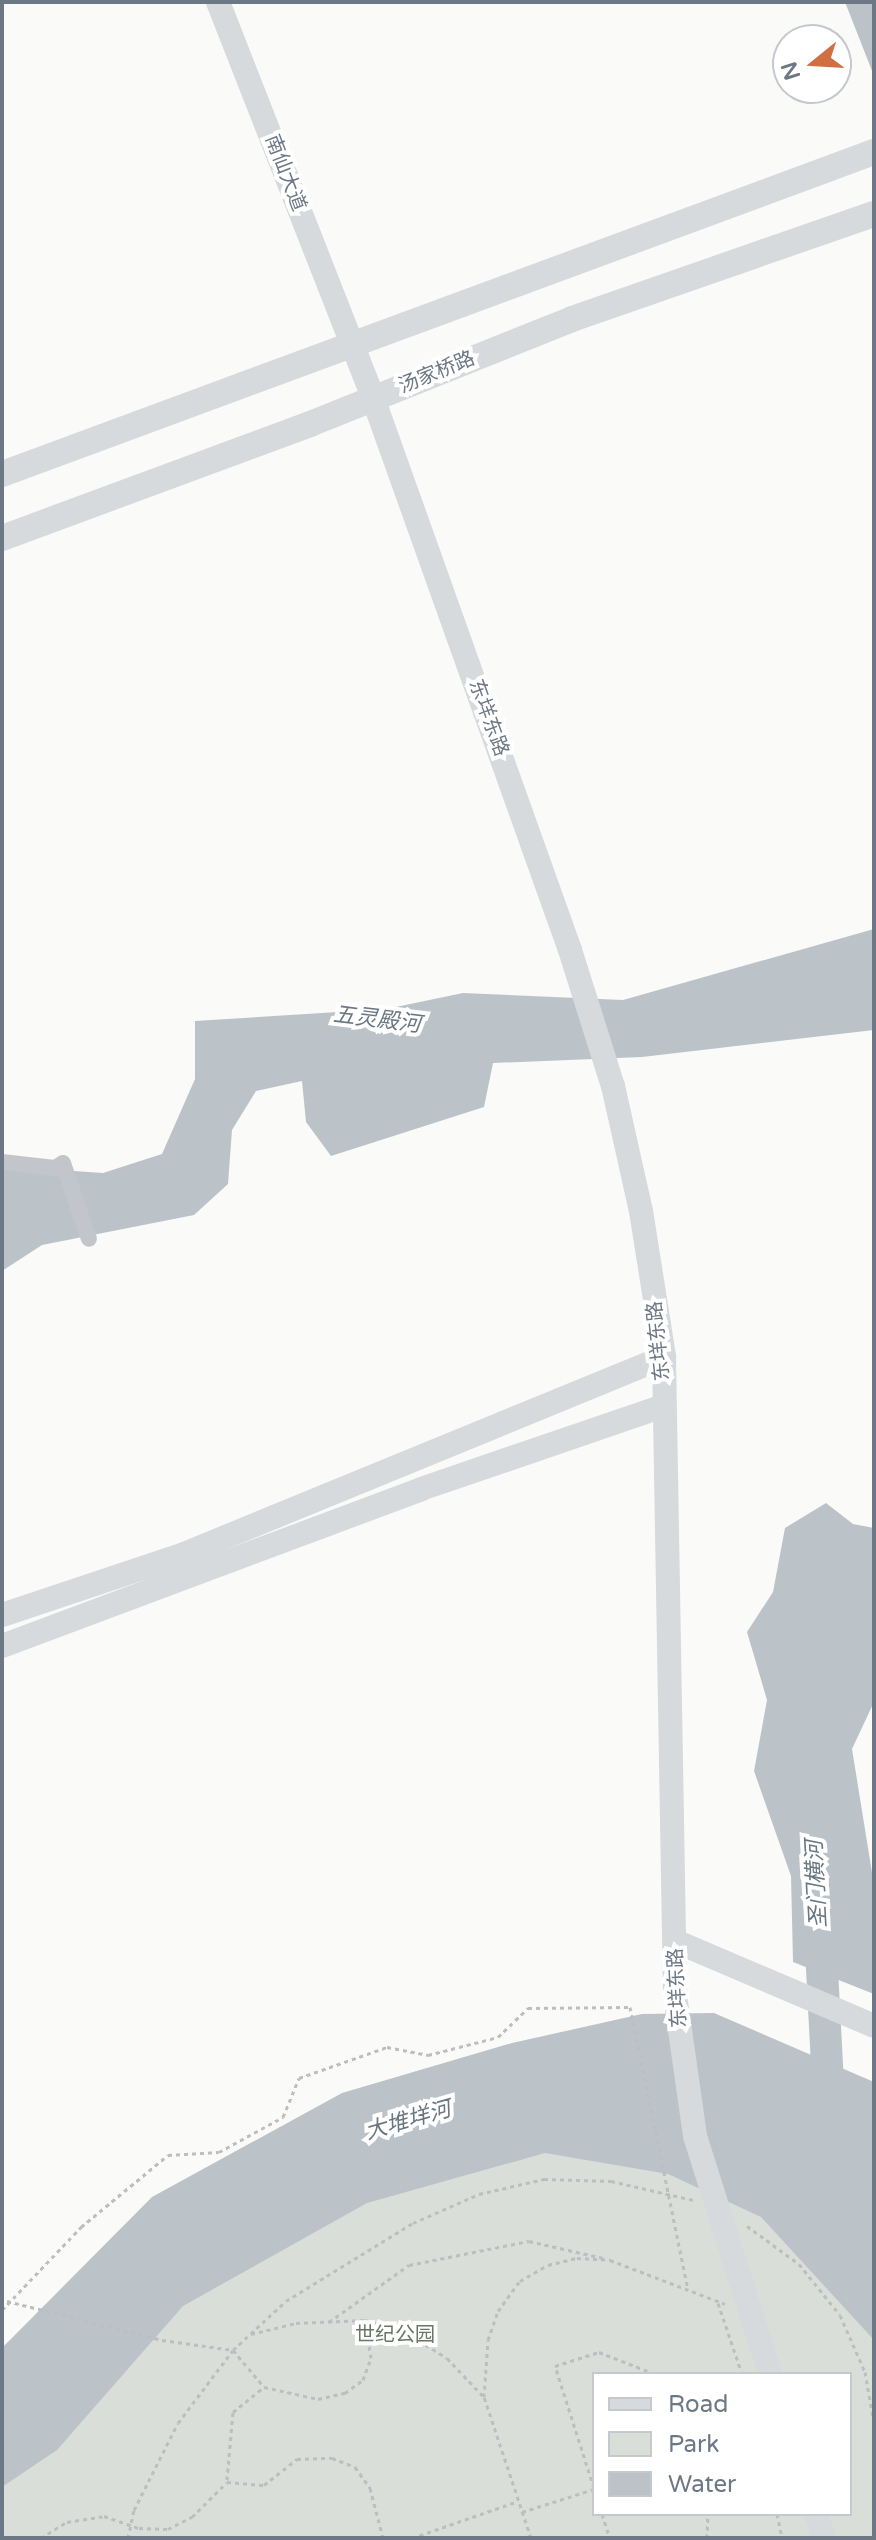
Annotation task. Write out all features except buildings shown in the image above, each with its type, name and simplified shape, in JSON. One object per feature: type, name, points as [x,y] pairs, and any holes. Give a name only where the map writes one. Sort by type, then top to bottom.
[{"type":"main road","name":"南仙大道","points":[[218,2],[352,343]]},
{"type":"main road","points":[[2,474],[828,166],[874,152]]},
{"type":"main road","name":"汤家桥路","points":[[2,538],[572,319],[874,214]]},
{"type":"main road","name":"东垟东路","points":[[352,343],[570,950],[613,1086],[641,1211],[664,1357],[675,1995],[695,2136],[730,2256],[769,2372]]},
{"type":"main road","points":[[2,1615],[184,1554],[664,1357]]},
{"type":"main road","points":[[2,1646],[421,1489],[664,1406]]},
{"type":"main road","points":[[675,1941],[872,2024]]},
{"type":"main road","points":[[817,2516],[824,2538]]},
{"type":"street","points":[[2,1162],[55,1168],[63,1163],[89,1239]]},
{"type":"path","points":[[2,2310],[7,2301],[81,2227],[168,2155],[219,2152],[283,2117],[299,2078],[387,2047],[428,2055],[498,2037],[528,2008],[630,2007],[688,2289]]},
{"type":"path","points":[[128,2538],[131,2525],[178,2423],[233,2350],[312,2285],[413,2223],[479,2194],[544,2179],[611,2181],[668,2191],[704,2206]]},
{"type":"path","points":[[742,2224],[768,2237],[799,2264],[840,2315],[865,2372],[874,2423]]},
{"type":"path","points":[[329,2322],[409,2265],[529,2241],[610,2260],[718,2303],[748,2307]]},
{"type":"path","points":[[531,2538],[484,2397],[488,2340],[498,2311],[520,2281],[548,2265],[577,2258],[610,2260]]},
{"type":"path","points":[[7,2301],[162,2340],[233,2350],[264,2387],[318,2399],[345,2393],[363,2380],[371,2358],[365,2320]]},
{"type":"path","points":[[718,2303],[741,2372]]},
{"type":"path","points":[[250,2334],[365,2320],[405,2332],[447,2358],[484,2397]]},
{"type":"path","points":[[592,2483],[555,2366],[599,2352],[650,2372]]},
{"type":"path","points":[[41,2538],[67,2522],[104,2516],[131,2525],[168,2529],[192,2517],[227,2482],[233,2412],[264,2387]]},
{"type":"path","points":[[227,2482],[264,2485],[297,2459],[332,2458],[355,2467],[370,2488],[383,2538]]},
{"type":"path","points":[[522,2512],[592,2490]]},
{"type":"path","points":[[874,2495],[874,2503]]},
{"type":"path","points":[[412,2538],[518,2501]]},
{"type":"path","points":[[603,2516],[610,2538]]},
{"type":"path","points":[[707,2538],[708,2516]]},
{"type":"path","points":[[777,2516],[782,2538]]},
{"type":"green space","name":"世纪公园","points":[[486,2067],[874,2122],[874,2538],[2,2538],[2,2347],[171,2217]]},
{"type":"water","points":[[845,2],[874,2],[874,76]]},
{"type":"water","name":"五灵殿河","points":[[874,929],[874,1030],[642,1057],[493,1063],[484,1107],[331,1156],[306,1122],[302,1081],[256,1091],[232,1130],[228,1184],[194,1215],[42,1245],[2,1271],[2,1166],[103,1173],[162,1154],[195,1079],[195,1021],[386,1009],[463,993],[623,1000]]},
{"type":"water","points":[[826,1503],[853,1524],[874,1528],[874,1702],[852,1749],[874,1885],[874,1994],[793,1962],[791,1876],[754,1771],[767,1700],[747,1632],[773,1592],[785,1528]]},
{"type":"water","name":"大堆垟河","points":[[714,2013],[874,2082],[874,2340],[761,2217],[668,2174],[545,2153],[367,2203],[183,2306],[57,2450],[2,2487],[2,2348],[152,2197],[342,2093],[512,2043],[642,2014]]},
{"type":"waterway","name":"圣门横河","points":[[820,1931],[829,2104]]}]
